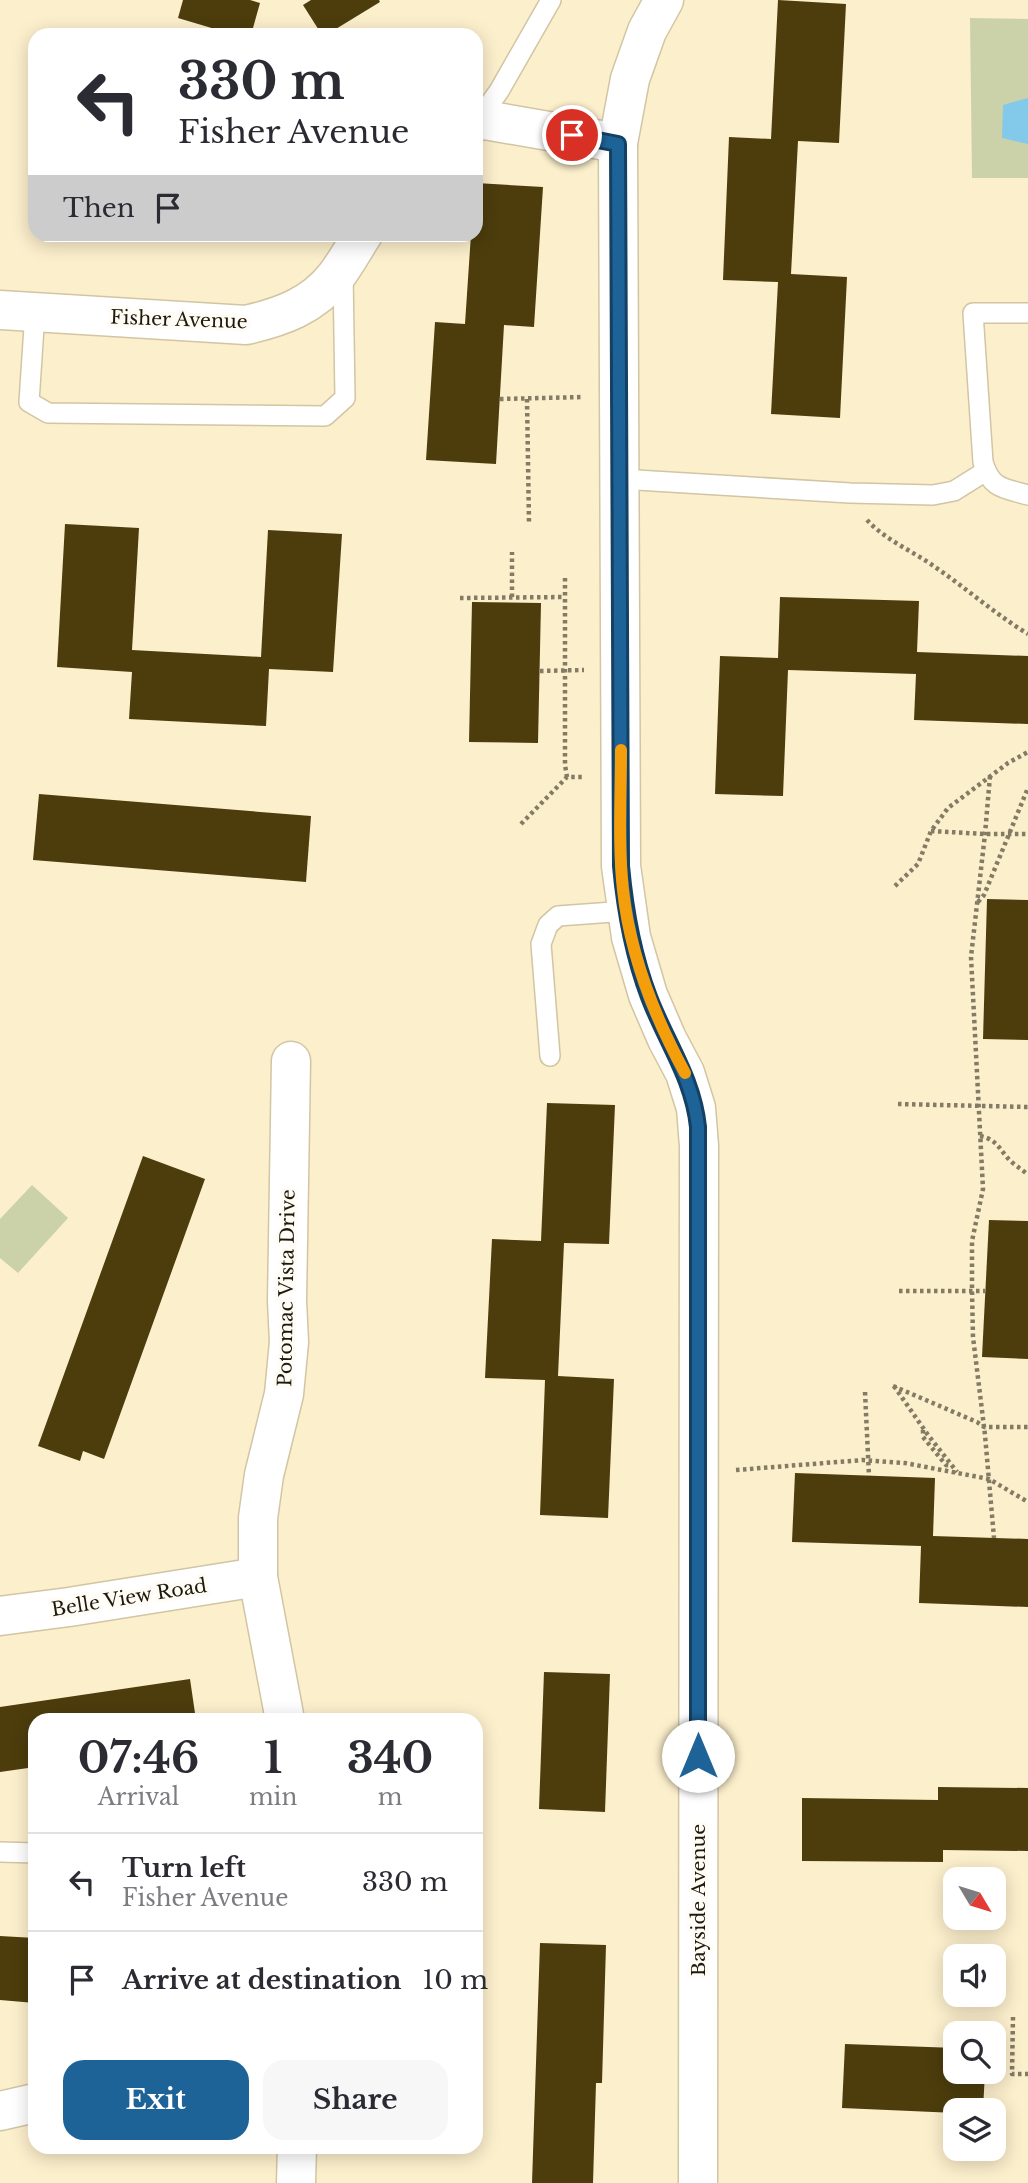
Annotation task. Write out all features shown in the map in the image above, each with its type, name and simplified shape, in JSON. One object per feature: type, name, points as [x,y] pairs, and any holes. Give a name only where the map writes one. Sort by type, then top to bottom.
[{"type":"street","name":"Bayside Avenue","points":[[664,0],[647,31],[630,79],[618,144],[621,866],[631,937],[648,995],[667,1040],[685,1073],[696,1108],[699,1146],[698,2183]]},
{"type":"street","points":[[483,121],[618,144]]},
{"type":"street","name":"Fisher Avenue","points":[[18,311],[246,325],[278,318],[307,303],[335,277],[353,250]]},
{"type":"street","name":"Potomac Vista Drive","points":[[284,1713],[258,1577],[258,1518],[264,1475],[285,1394],[289,1342],[287,1301],[291,1061]]},
{"type":"street","name":"Belle View Road","points":[[0,1616],[258,1577]]},
{"type":"street","points":[[0,2111],[28,2105]]},
{"type":"street","points":[[296,2183],[297,2154]]},
{"type":"lane","points":[[483,112],[499,91],[551,0]]},
{"type":"lane","points":[[18,311],[29,401],[48,413],[325,416],[345,398],[353,250]]},
{"type":"lane","points":[[1028,313],[973,313],[981,453],[985,471],[989,479],[996,484],[1028,495]]},
{"type":"lane","points":[[620,479],[913,495],[945,493],[962,488],[985,471]]},
{"type":"lane","points":[[550,1056],[541,944],[548,925],[558,916],[627,911]]},
{"type":"lane","points":[[0,1852],[28,1853]]},
{"type":"path","points":[[500,399],[620,396]]},
{"type":"path","points":[[527,398],[529,523]]},
{"type":"path","points":[[850,493],[875,529],[938,569],[996,614],[1028,634]]},
{"type":"path","points":[[512,597],[513,552]]},
{"type":"path","points":[[565,578],[567,777]]},
{"type":"path","points":[[460,598],[565,597]]},
{"type":"path","points":[[540,671],[621,670]]},
{"type":"path","points":[[895,886],[918,864],[931,831],[953,802],[1028,752]]},
{"type":"path","points":[[521,824],[567,777],[621,776]]},
{"type":"path","points":[[990,776],[971,957],[984,1189],[972,1241],[972,1290],[974,1337],[994,1538]]},
{"type":"path","points":[[977,904],[984,895],[1028,788]]},
{"type":"path","points":[[931,831],[1028,834]]},
{"type":"path","points":[[898,1104],[1028,1107]]},
{"type":"path","points":[[980,1136],[997,1144],[1012,1163],[1028,1175]]},
{"type":"path","points":[[899,1291],[985,1291]]},
{"type":"path","points":[[958,1473],[923,1429],[894,1386],[984,1427],[1028,1427]]},
{"type":"path","points":[[865,1392],[869,1476]]},
{"type":"path","points":[[736,1470],[868,1460],[905,1463],[989,1479],[1028,1502]]},
{"type":"path","points":[[1013,2017],[1012,2074],[1028,2074]]},
{"type":"green space","points":[[970,18],[1028,19],[1028,178],[972,178]]},
{"type":"green space","points":[[32,1185],[68,1218],[18,1273],[0,1258],[0,1219]]},
{"type":"water","points":[[1028,98],[1028,144],[1002,138],[1003,105]]},
{"type":"building","points":[[183,0],[250,0],[260,3],[253,28],[212,28],[178,18]]},
{"type":"building","points":[[311,0],[380,2],[337,28],[318,28],[303,5]]},
{"type":"building","points":[[778,0],[846,4],[839,143],[798,141],[791,274],[847,277],[840,418],[771,414],[778,282],[723,280],[729,137],[771,139]]},
{"type":"building","points":[[483,183],[543,187],[534,327],[504,325],[496,464],[426,460],[435,322],[465,324],[470,242],[483,242]]},
{"type":"building","points":[[65,524],[139,528],[132,650],[261,657],[268,530],[342,534],[333,672],[269,669],[266,726],[129,719],[132,672],[57,667]]},
{"type":"building","points":[[780,597],[919,601],[917,652],[1028,656],[1028,724],[914,720],[916,674],[788,670],[783,796],[715,794],[720,656],[778,658]]},
{"type":"building","points":[[472,602],[541,603],[538,743],[469,742]]},
{"type":"building","points":[[39,794],[311,816],[306,882],[33,860]]},
{"type":"building","points":[[987,899],[1028,900],[1028,1040],[983,1039]]},
{"type":"building","points":[[547,1103],[615,1105],[609,1244],[564,1243],[558,1376],[614,1379],[608,1518],[540,1515],[545,1380],[485,1378],[492,1239],[541,1241]]},
{"type":"building","points":[[143,1156],[205,1179],[104,1459],[83,1451],[80,1461],[38,1446]]},
{"type":"building","points":[[989,1220],[1028,1221],[1028,1359],[982,1357]]},
{"type":"building","points":[[795,1473],[935,1478],[933,1536],[1028,1539],[1028,1607],[919,1603],[921,1546],[792,1542]]},
{"type":"building","points":[[544,1672],[610,1674],[605,1812],[539,1809]]},
{"type":"building","points":[[190,1679],[195,1713],[28,1713],[28,1768],[0,1772],[0,1707]]},
{"type":"building","points":[[938,1787],[1028,1788],[1028,1851],[943,1850],[943,1862],[802,1861],[802,1798],[938,1800]]},
{"type":"building","points":[[0,1936],[28,1938],[28,2002],[0,2000]]},
{"type":"building","points":[[540,1943],[606,1945],[602,2083],[596,2083],[593,2183],[532,2183]]},
{"type":"building","points":[[845,2044],[943,2048],[943,2084],[984,2084],[984,2098],[943,2098],[943,2112],[842,2108]]},
{"type":"slow traffic","points":[[621,750],[621,866],[631,937],[648,995],[667,1040],[685,1073]]},
{"type":"route","points":[[572,135],[618,144],[621,866],[631,937],[648,995],[667,1040],[685,1073],[696,1108],[698,1127],[698,1756]]}]
